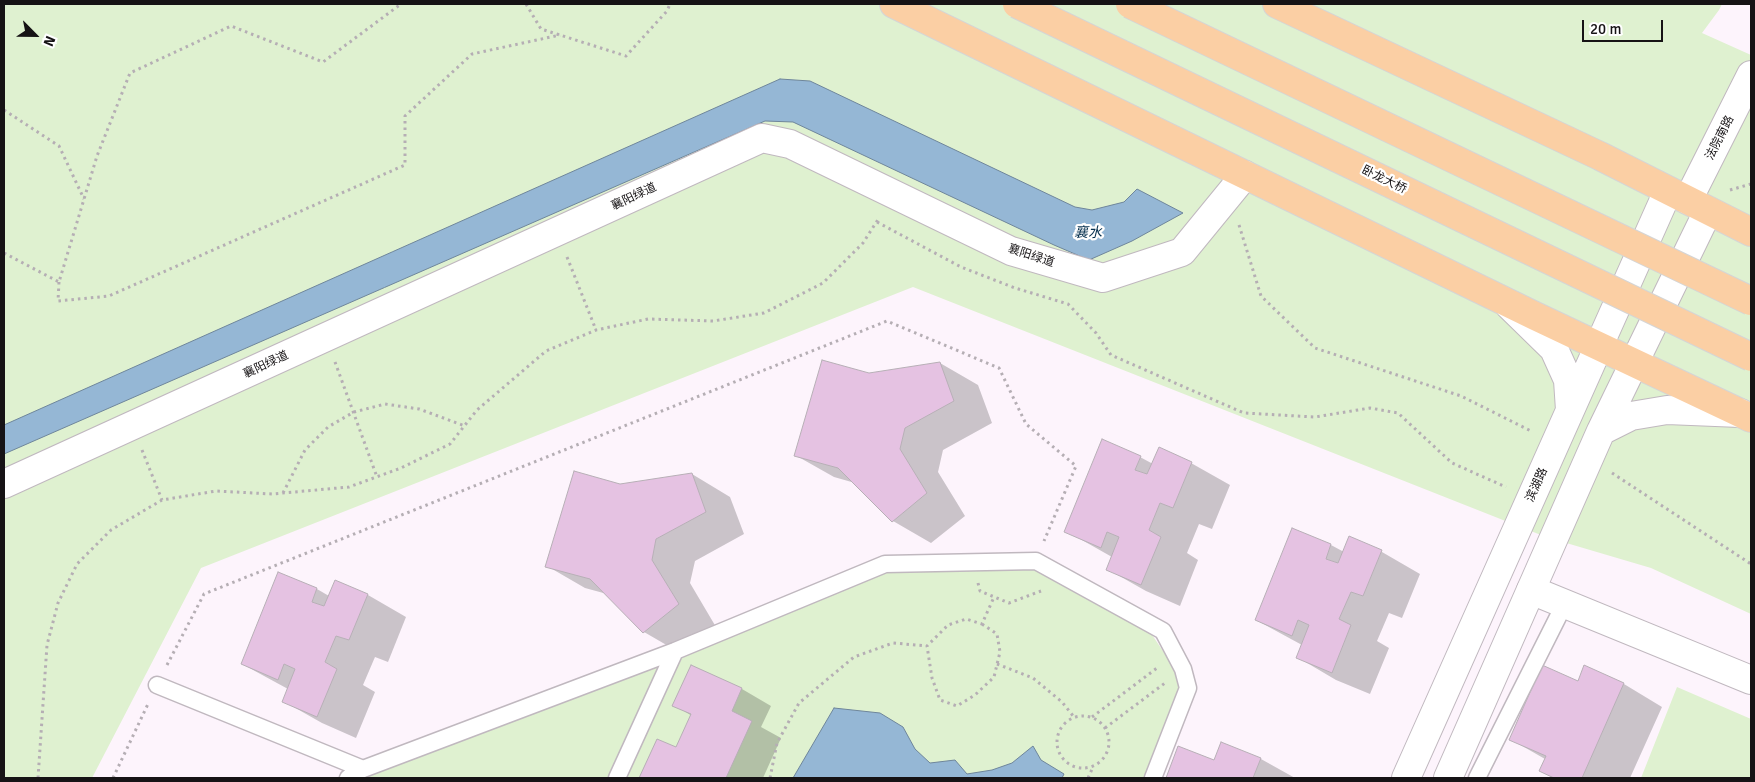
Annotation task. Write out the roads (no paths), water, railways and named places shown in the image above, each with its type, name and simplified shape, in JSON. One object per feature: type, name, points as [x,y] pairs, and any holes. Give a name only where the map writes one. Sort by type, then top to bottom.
[{"type":"highway","points":[[894,4],[1238,184],[1507,303],[1745,415]]},
{"type":"highway","name":"卧龙大桥","points":[[1017,4],[1751,357]]},
{"type":"highway","points":[[1130,4],[1751,301]]},
{"type":"highway","points":[[1277,4],[1600,156],[1751,232]]},
{"type":"street","name":"法院南路","points":[[1688,201],[1751,75]]},
{"type":"street","name":"襄阳绿道","points":[[4,484],[762,138],[790,144],[1012,251],[1104,278],[1182,252],[1238,184]]},
{"type":"street","name":"滨湖路","points":[[1406,778],[1599,347],[1688,201]]},
{"type":"street","points":[[1448,778],[1601,431],[1634,363],[1688,201]]},
{"type":"street","points":[[1507,303],[1554,349],[1568,380],[1570,410]]},
{"type":"street","points":[[1601,431],[1631,416],[1667,410],[1745,415]]},
{"type":"street","points":[[1531,590],[1751,680]]},
{"type":"lane","points":[[348,778],[363,769],[675,650],[885,564],[1036,561],[1163,631],[1179,662],[1188,688],[1152,778]]},
{"type":"lane","points":[[1480,777],[1565,603]]},
{"type":"lane","points":[[617,778],[675,650]]},
{"type":"lane","points":[[158,685],[363,769]]},
{"type":"water","name":"襄水","points":[[780,79],[810,81],[1075,207],[1092,210],[1124,202],[1137,189],[1183,213],[1132,241],[1089,260],[793,122],[765,121],[4,454],[4,425]]},
{"type":"water","points":[[834,708],[880,713],[903,727],[915,749],[930,763],[955,760],[967,774],[992,770],[1012,763],[1033,746],[1041,760],[1064,774],[1062,778],[793,778]]}]
